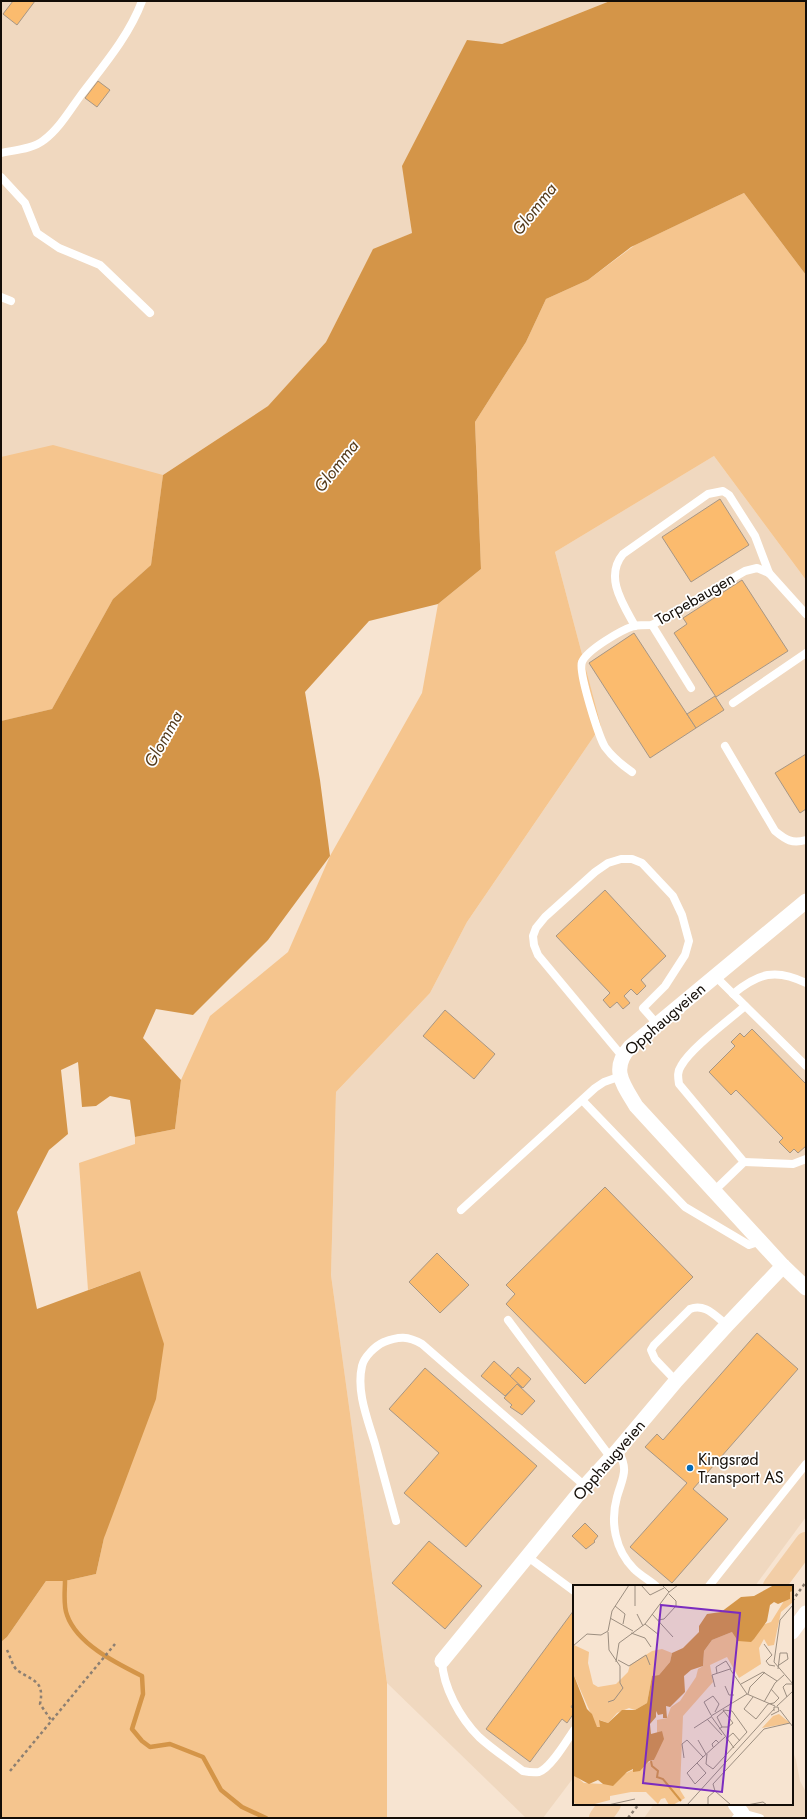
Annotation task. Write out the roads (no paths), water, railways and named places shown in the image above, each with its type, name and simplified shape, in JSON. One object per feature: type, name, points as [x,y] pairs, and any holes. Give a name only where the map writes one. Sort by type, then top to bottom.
[{"type":"highway","points":[[775,1585],[806,1543]]},
{"type":"highway","points":[[600,1818],[609,1805]]},
{"type":"street","name":"Opphaugveien","points":[[803,1280],[783,1266],[715,1190],[636,1106],[626,1089],[619,1067],[622,1056],[630,1047],[806,901]]},
{"type":"street","name":"Opphaugveien","points":[[442,1661],[585,1486],[676,1381],[783,1266]]},
{"type":"street","points":[[793,1631],[806,1613]]},
{"type":"lane","points":[[1,153],[24,149],[44,140],[49,135],[65,117],[111,55],[136,16],[142,1]]},
{"type":"lane","points":[[1,177],[25,203],[37,233],[59,248],[100,265],[150,313]]},
{"type":"lane","points":[[1,297],[11,301]]},
{"type":"lane","points":[[635,626],[618,594],[614,573],[616,562],[623,554],[708,494],[723,491],[729,495],[755,536],[769,573],[806,614]]},
{"type":"lane","name":"Torpebaugen","points":[[632,772],[619,763],[604,746],[586,694],[581,673],[581,664],[585,656],[620,632],[635,626],[652,625],[745,570],[756,568],[769,573]]},
{"type":"lane","points":[[652,625],[691,688]]},
{"type":"lane","points":[[733,703],[806,652]]},
{"type":"lane","points":[[725,746],[775,831],[787,841],[798,843],[806,840]]},
{"type":"lane","points":[[622,1056],[538,955],[534,945],[533,936],[536,928],[545,917],[595,872],[608,864],[621,859],[632,859],[642,863],[673,896],[682,915],[688,934],[689,941],[684,955],[664,986],[643,1008],[657,1024]]},
{"type":"lane","points":[[733,994],[748,982],[764,976],[779,975],[798,979],[806,983]]},
{"type":"lane","points":[[715,976],[806,1066]]},
{"type":"lane","points":[[744,1162],[679,1084],[678,1073],[681,1065],[689,1055],[745,1006]]},
{"type":"lane","points":[[461,1210],[604,1082],[621,1076]]},
{"type":"lane","points":[[583,1101],[685,1207],[749,1245],[761,1241]]},
{"type":"lane","points":[[715,1190],[744,1162],[793,1164],[806,1160]]},
{"type":"lane","points":[[676,1381],[655,1359],[651,1350],[654,1345],[690,1309],[696,1306],[706,1308],[727,1325]]},
{"type":"lane","points":[[508,1320],[614,1454],[624,1463],[624,1476],[613,1518],[615,1535],[621,1550],[634,1569],[655,1585]]},
{"type":"lane","points":[[396,1521],[364,1406],[360,1383],[362,1365],[372,1350],[383,1343],[400,1338],[412,1338],[422,1344],[585,1486]]},
{"type":"lane","points":[[710,1585],[806,1464]]},
{"type":"lane","points":[[528,1557],[573,1590]]},
{"type":"lane","points":[[442,1661],[442,1674],[459,1710],[479,1736],[523,1771],[532,1773],[540,1772],[548,1766],[573,1731]]},
{"type":"lane","points":[[738,1812],[760,1818]]},
{"type":"water","name":"Glomma","points":[[610,1],[806,1],[806,275],[744,193],[631,247],[588,280],[546,299],[526,342],[475,422],[481,569],[438,604],[369,621],[305,692],[320,780],[330,856],[268,940],[193,1015],[156,1009],[143,1038],[181,1080],[175,1129],[135,1137],[130,1100],[110,1096],[96,1106],[82,1107],[78,1062],[61,1070],[68,1134],[49,1150],[17,1212],[37,1309],[140,1271],[164,1344],[156,1399],[104,1538],[96,1574],[65,1581],[46,1581],[7,1637],[1,1642],[1,721],[52,709],[113,599],[151,565],[163,475],[268,406],[326,342],[373,249],[412,233],[402,166],[467,40],[502,44]]},
{"type":"waterway","points":[[65,1581],[65,1602],[67,1615],[79,1635],[98,1652],[142,1676],[143,1694],[132,1729],[142,1741],[150,1747],[170,1744],[203,1757],[221,1790],[242,1807],[266,1818]]},
{"type":"place","name":"Kingsrød Transport AS","points":[[690,1468]]}]
